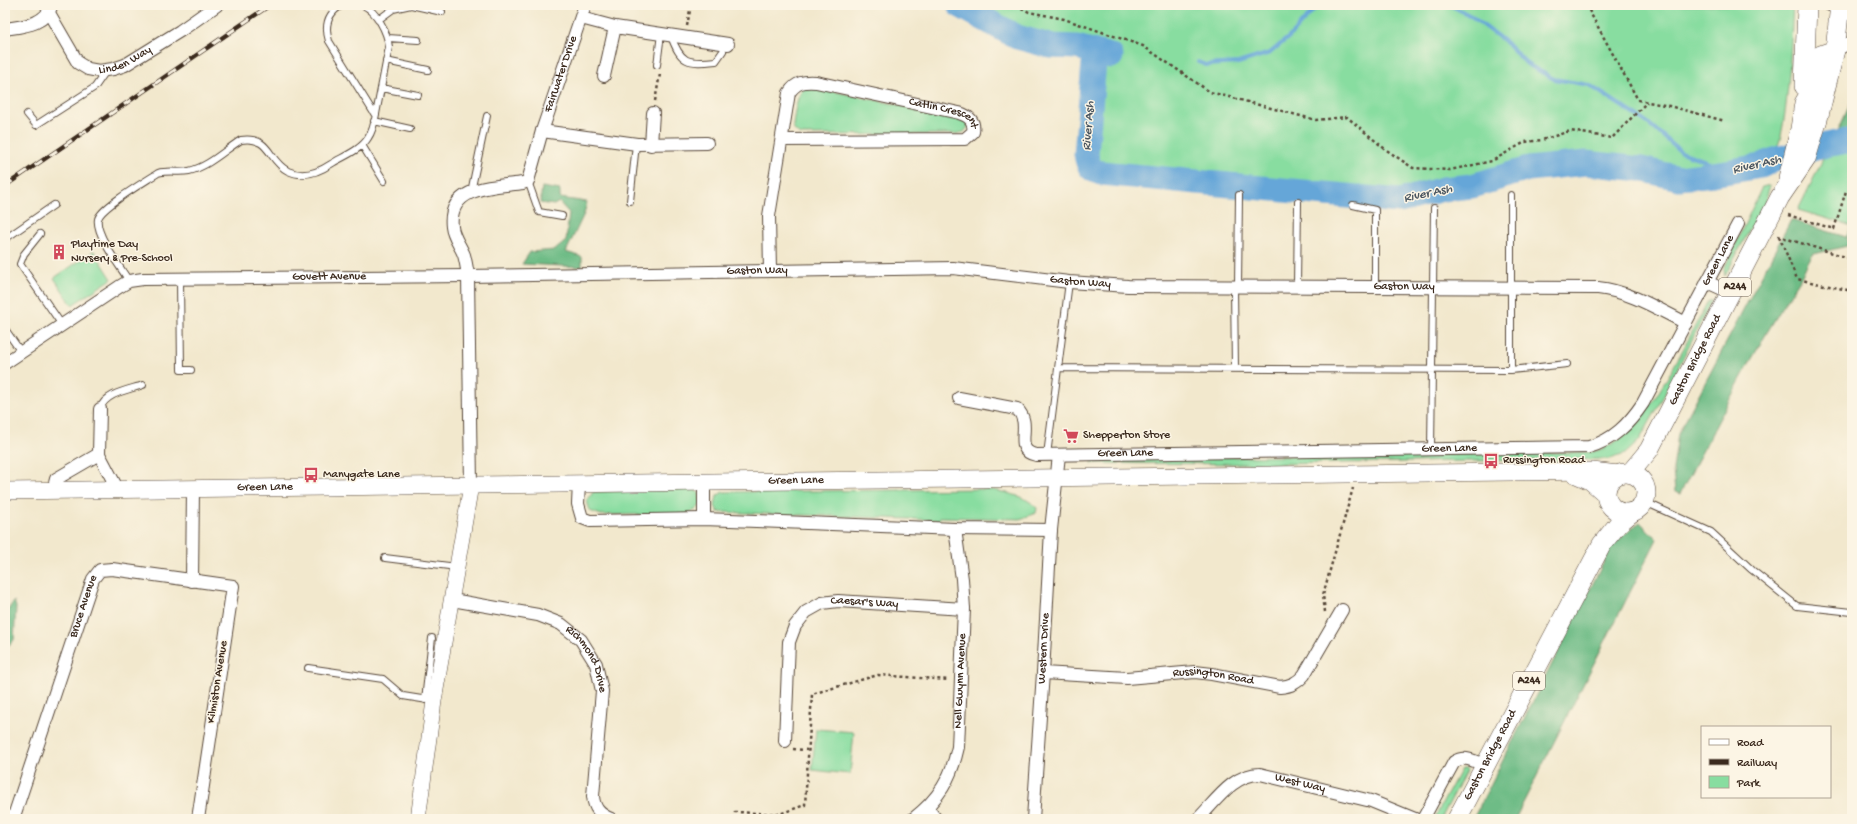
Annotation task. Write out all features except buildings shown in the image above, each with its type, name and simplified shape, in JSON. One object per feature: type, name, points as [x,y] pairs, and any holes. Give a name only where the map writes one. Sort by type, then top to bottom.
[{"type":"main road","name":"A244","points":[[1801,152],[1800,129],[1804,103],[1807,5]]},
{"type":"main road","name":"A244","points":[[1801,152],[1844,46],[1841,9]]},
{"type":"main road","points":[[1804,103],[1814,86],[1821,55],[1844,46]]},
{"type":"main road","name":"Gaston Bridge Road","points":[[1457,819],[1484,765],[1602,544],[1618,523],[1640,500],[1649,450],[1731,293],[1772,232],[1774,211],[1787,186],[1801,152]]},
{"type":"main road","name":"Gaston Bridge Road","points":[[1624,474],[1649,450]]},
{"type":"main road","name":"Green Lane","points":[[5,491],[1357,474],[1572,473],[1592,471],[1624,474]]},
{"type":"main road","name":"Green Lane","points":[[1572,473],[1590,481],[1607,499]]},
{"type":"main road","points":[[1624,474],[1639,478],[1640,500],[1617,512],[1607,499],[1606,486],[1611,479],[1624,474]]},
{"type":"main road","name":"Gaston Bridge Road","points":[[1602,544],[1607,499]]},
{"type":"street","name":"Linden Way","points":[[50,9],[78,63],[88,69],[99,71],[125,65],[180,31],[217,5]]},
{"type":"street","name":"Fairwater Drive","points":[[528,181],[542,131],[582,18],[585,5]]},
{"type":"street","points":[[5,29],[30,25],[41,20],[50,9]]},
{"type":"street","points":[[582,18],[615,27],[685,38],[726,48]]},
{"type":"street","points":[[604,76],[615,27]]},
{"type":"street","name":"Catlin Crescent","points":[[770,272],[769,216],[789,93],[793,87],[800,82],[807,81],[959,113],[968,116],[974,125],[973,132],[965,139],[782,140]]},
{"type":"street","points":[[651,145],[653,113]]},
{"type":"street","points":[[542,131],[636,144],[651,145],[707,143]]},
{"type":"street","points":[[418,819],[430,700],[452,600],[471,486],[468,276],[464,256],[452,226],[454,207],[460,199],[471,192],[480,189],[528,181]]},
{"type":"street","name":"Green Lane","points":[[959,398],[1017,409],[1022,413],[1025,420],[1023,441],[1026,451],[1036,455],[1578,448],[1600,444],[1608,440],[1624,427],[1643,403],[1738,224]]},
{"type":"street","name":"Gaston Way","points":[[468,276],[953,268],[1069,282],[1128,286],[1613,289],[1686,323]]},
{"type":"street","name":"Govett Avenue","points":[[5,363],[118,287],[129,282],[143,279],[468,276]]},
{"type":"street","points":[[1707,282],[1731,293]]},
{"type":"street","points":[[100,409],[98,454],[118,490]]},
{"type":"street","points":[[53,490],[56,479],[98,454]]},
{"type":"street","points":[[1053,455],[1056,478]]},
{"type":"street","name":"Western Drive","points":[[1033,819],[1044,673],[1051,530],[1056,478]]},
{"type":"street","points":[[704,482],[704,519]]},
{"type":"street","points":[[579,483],[580,512],[582,518],[590,521],[704,519],[954,529],[1051,530]]},
{"type":"street","points":[[192,581],[193,489]]},
{"type":"street","name":"Nell Gwynn Avenue","points":[[913,819],[927,808],[946,783],[954,765],[958,747],[964,609],[962,579],[954,529]]},
{"type":"street","name":"Bruce Avenue","points":[[12,819],[93,580],[100,570],[112,569],[192,581]]},
{"type":"street","name":"Kilmiston Avenue","points":[[192,581],[233,586],[198,819]]},
{"type":"street","name":"Richmond Drive","points":[[452,600],[538,615],[561,624],[581,640],[596,664],[602,692],[593,796],[593,815],[611,819]]},
{"type":"street","name":"Caesar's Way","points":[[785,741],[789,642],[795,626],[806,612],[822,603],[838,601],[964,609]]},
{"type":"street","name":"Russington Road","points":[[1044,673],[1127,678],[1195,672],[1280,687],[1289,686],[1297,682],[1304,675],[1342,610]]},
{"type":"street","points":[[1423,819],[1454,762],[1460,758],[1467,758],[1484,765]]},
{"type":"street","name":"West Way","points":[[1198,819],[1239,778],[1250,774],[1260,774],[1371,801],[1415,819]]},
{"type":"street","points":[[927,808],[936,819]]},
{"type":"lane","points":[[342,5],[330,15],[326,32],[329,41],[375,118],[410,129]]},
{"type":"lane","points":[[129,282],[99,230],[98,219],[110,204],[158,173],[166,171],[188,171],[200,168],[241,140],[255,139],[266,146],[280,165],[289,171],[312,173],[322,170],[362,145],[368,139],[375,118],[389,47],[388,38],[378,20],[371,11],[362,5]]},
{"type":"lane","points":[[378,20],[393,9],[411,5],[442,12]]},
{"type":"lane","points":[[666,35],[677,53],[684,60],[705,62],[716,61],[726,48]]},
{"type":"lane","points":[[657,65],[666,35]]},
{"type":"lane","points":[[388,38],[418,40]]},
{"type":"lane","points":[[386,60],[428,70]]},
{"type":"lane","points":[[27,114],[36,125],[95,87],[107,70]]},
{"type":"lane","points":[[381,88],[418,95]]},
{"type":"lane","points":[[471,192],[487,116]]},
{"type":"lane","points":[[630,201],[636,144]]},
{"type":"lane","points":[[362,145],[384,181]]},
{"type":"lane","points":[[528,181],[540,212],[562,216]]},
{"type":"lane","points":[[1236,369],[1238,195]]},
{"type":"lane","points":[[1511,195],[1511,370]]},
{"type":"lane","points":[[1297,287],[1298,202]]},
{"type":"lane","points":[[5,239],[54,205]]},
{"type":"lane","points":[[1352,205],[1375,210],[1376,288]]},
{"type":"lane","points":[[1432,450],[1434,369],[1434,208]]},
{"type":"lane","points":[[40,234],[24,254],[20,264],[62,325]]},
{"type":"lane","points":[[180,279],[181,370],[191,370]]},
{"type":"lane","points":[[1053,455],[1058,368],[1069,282]]},
{"type":"lane","points":[[5,329],[21,352]]},
{"type":"lane","points":[[1058,368],[1511,370],[1567,364]]},
{"type":"lane","points":[[100,409],[102,403],[107,398],[143,385]]},
{"type":"lane","points":[[1640,500],[1711,532],[1752,570],[1797,606],[1852,612]]},
{"type":"lane","points":[[385,558],[457,567]]},
{"type":"lane","points":[[308,668],[383,679],[403,696],[430,700],[432,638]]},
{"type":"path","points":[[685,38],[691,5]]},
{"type":"path","points":[[1016,5],[1029,12],[1064,19],[1144,46],[1210,92],[1316,120],[1347,117],[1385,149],[1413,168],[1450,170],[1492,161],[1525,142],[1542,140],[1570,131],[1612,138],[1626,121],[1647,102]]},
{"type":"path","points":[[1586,5],[1638,100],[1724,121]]},
{"type":"path","points":[[653,113],[660,72],[657,65]]},
{"type":"path","points":[[1774,211],[1834,229],[1846,191]]},
{"type":"path","points":[[1772,232],[1852,259]]},
{"type":"path","points":[[1772,232],[1796,279],[1852,291]]},
{"type":"path","points":[[1329,632],[1323,595],[1357,474]]},
{"type":"path","points":[[734,819],[735,812],[779,814],[804,805],[812,694],[878,675],[951,680],[960,684]]},
{"type":"green space","points":[[959,5],[1793,5],[1788,86],[1782,132],[1777,149],[1771,161],[1768,163],[1761,166],[1679,178],[1641,169],[1586,163],[1528,169],[1472,186],[1443,189],[1400,201],[1101,173],[1092,170],[1088,165],[1091,155],[1100,66],[1099,53],[1077,47],[1050,46],[1017,37]]},
{"type":"green space","points":[[807,86],[962,118],[968,121],[968,127],[964,132],[955,134],[802,135],[796,132],[793,125],[798,98],[803,89]]},
{"type":"green space","points":[[1852,100],[1852,130],[1837,133]]},
{"type":"green space","points":[[1852,145],[1852,226],[1798,210],[1827,151]]},
{"type":"green space","points":[[1770,185],[1766,199],[1725,276],[1724,269],[1762,187]]},
{"type":"green space","points":[[542,187],[560,190],[560,198],[587,202],[584,214],[566,252],[582,257],[582,267],[522,264],[530,252],[555,250],[566,241],[569,213],[559,202],[554,205],[540,203]]},
{"type":"green space","points":[[1791,220],[1846,237],[1851,245],[1814,254],[1807,263],[1799,281],[1767,333],[1722,413],[1680,494],[1675,492],[1673,470],[1678,434]]},
{"type":"green space","points":[[1852,226],[1852,238],[1846,237]]},
{"type":"green space","points":[[94,251],[112,279],[72,305],[54,278]]},
{"type":"green space","points":[[1712,300],[1657,409],[1639,441],[1625,454],[1610,459],[1271,464],[1092,463],[1093,459],[1592,452],[1612,444],[1626,434],[1640,419],[1666,380],[1708,301]]},
{"type":"green space","points":[[694,489],[699,493],[701,504],[696,510],[685,514],[601,515],[590,511],[587,501],[593,492]]},
{"type":"green space","points":[[987,489],[1021,497],[1037,508],[1036,513],[1020,519],[940,517],[939,520],[718,512],[715,506],[717,496],[723,492]]},
{"type":"green space","points":[[1640,522],[1657,539],[1515,819],[1473,819],[1613,544]]},
{"type":"green space","points":[[14,601],[16,607],[14,640],[5,649],[5,614]]},
{"type":"green space","points":[[816,729],[854,732],[850,774],[812,770]]},
{"type":"green space","points":[[1461,769],[1467,769],[1441,819],[1434,819]]},
{"type":"waterway","name":"River Ash","points":[[959,5],[1017,37],[1050,46],[1077,47],[1111,56]]},
{"type":"waterway","points":[[1198,62],[1206,65],[1238,63],[1270,53],[1289,37],[1318,5]]},
{"type":"waterway","points":[[1450,5],[1471,16],[1508,44],[1527,64],[1554,79],[1589,85],[1648,123],[1681,152],[1714,164],[1761,166]]},
{"type":"waterway","name":"River Ash","points":[[1099,53],[1094,63],[1086,154],[1090,167],[1101,173],[1400,201],[1443,189],[1472,186],[1528,169],[1586,163],[1641,169],[1679,178],[1713,174],[1761,166],[1771,161],[1826,145],[1852,140]]},
{"type":"railway","points":[[5,186],[270,5]]},
{"type":"place","name":"Playtime Day Nursery & Pre-School","points":[[59,252]]},
{"type":"place","name":"Shepperton Store","points":[[1071,436]]},
{"type":"place","name":"Russington Road","points":[[1491,461]]},
{"type":"place","name":"Manygate Lane","points":[[311,475]]}]
